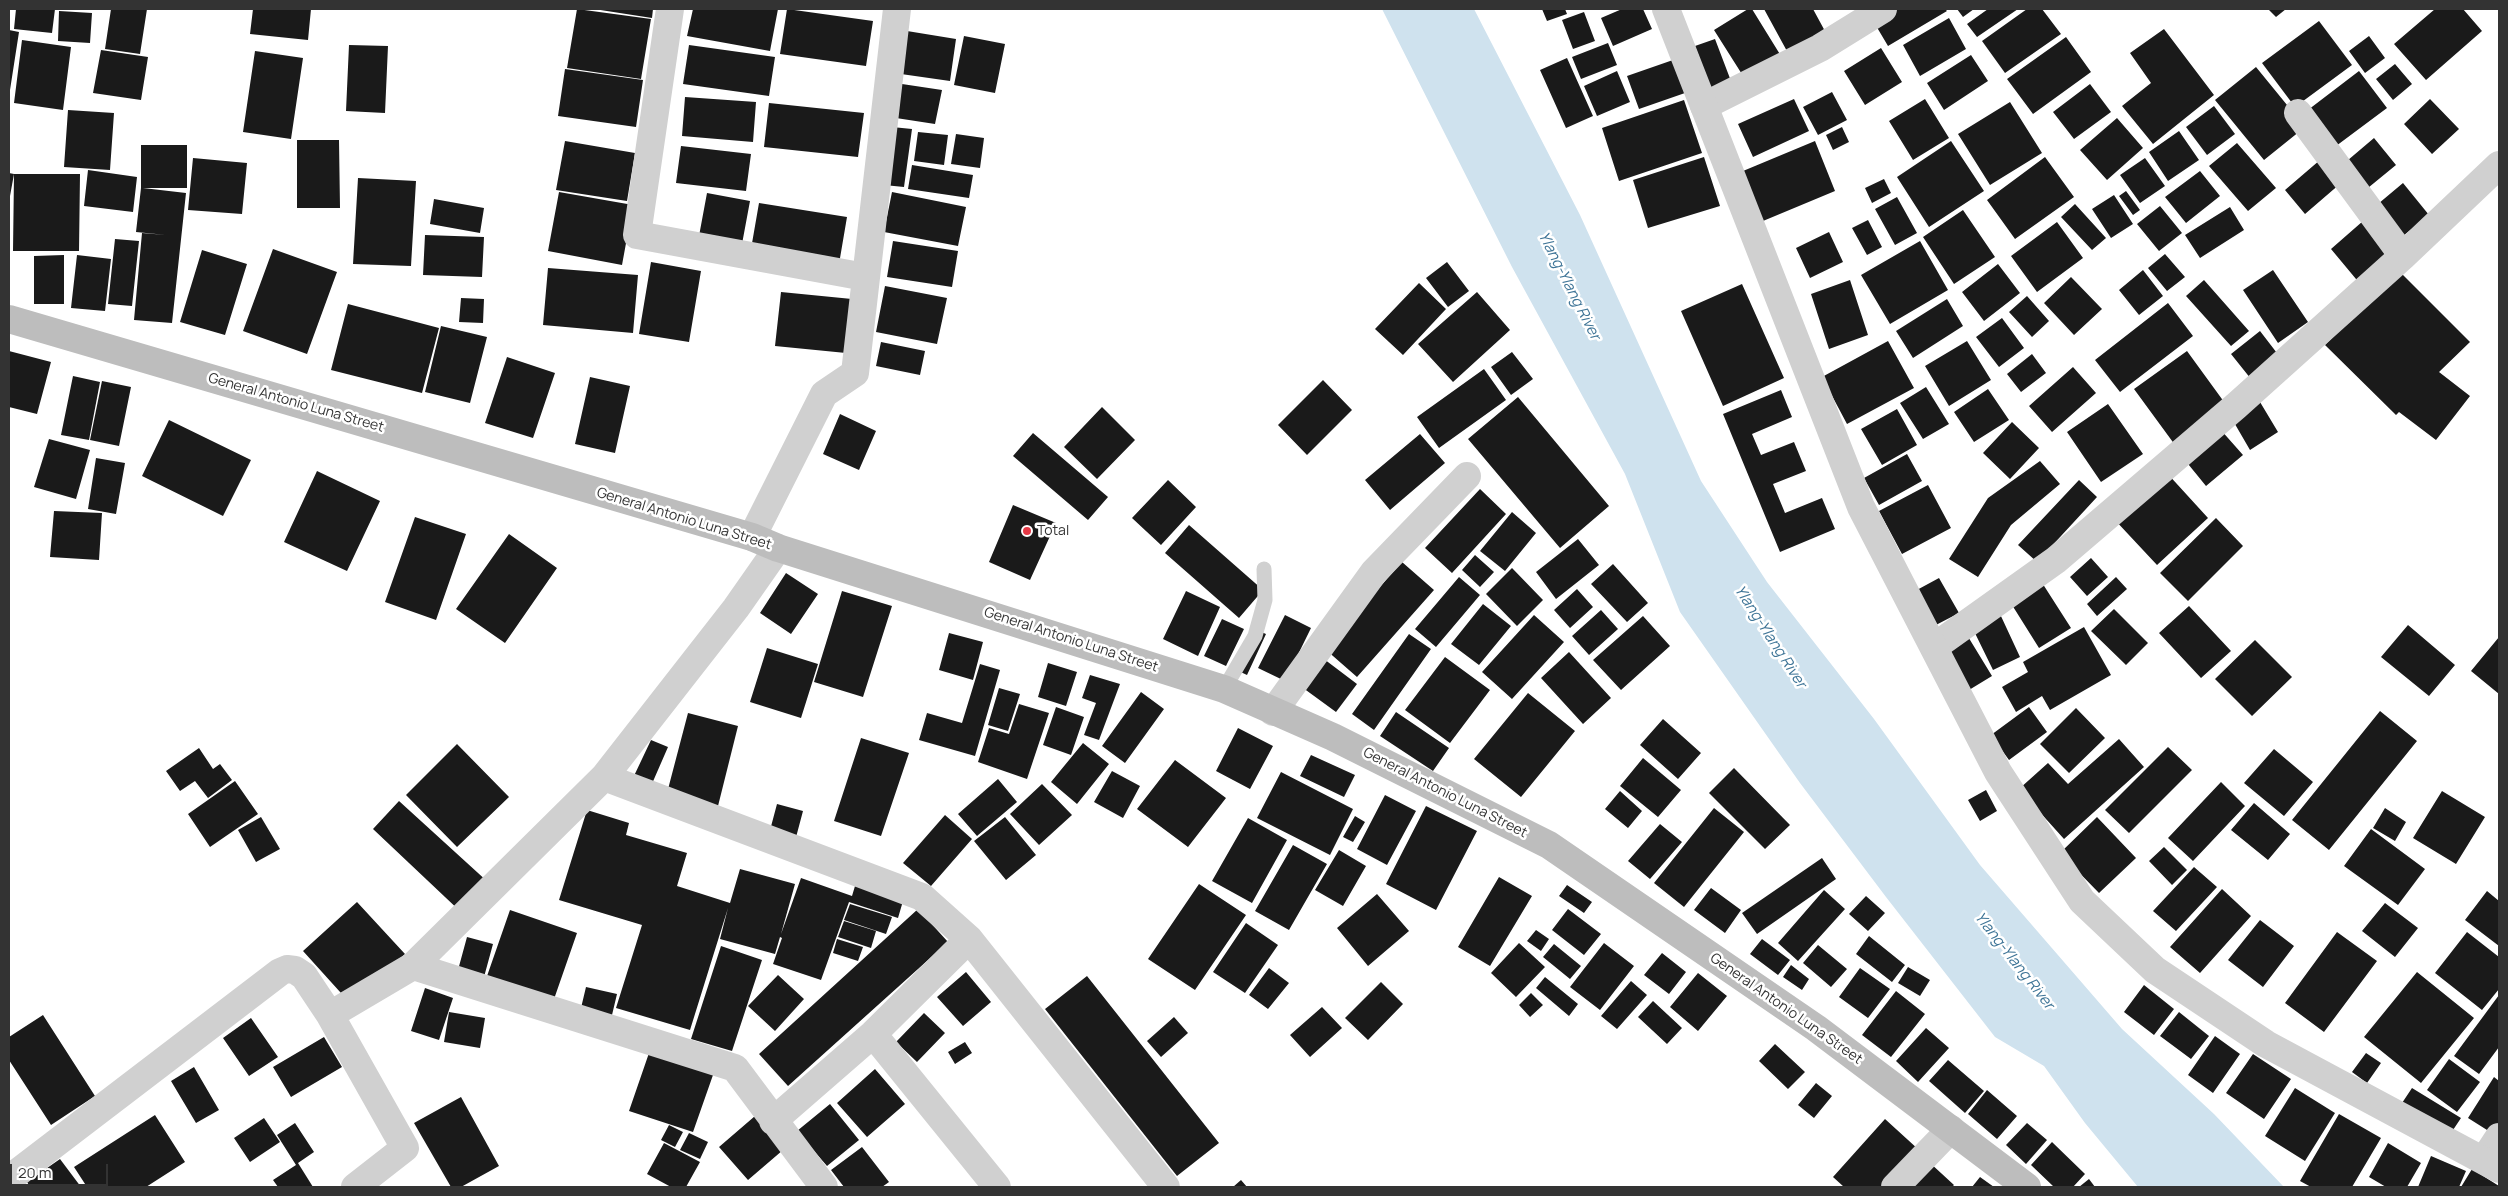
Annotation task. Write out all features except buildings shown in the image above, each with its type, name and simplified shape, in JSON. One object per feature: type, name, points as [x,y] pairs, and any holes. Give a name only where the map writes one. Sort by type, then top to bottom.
[{"type":"main road","name":"General Antonio Luna Street","points":[[9,319],[752,538],[778,548],[1224,689],[1332,737],[1549,845],[1816,1028],[2027,1187]]},
{"type":"street","points":[[670,9],[637,235],[865,277]]},
{"type":"street","points":[[752,538],[824,394],[855,373],[897,9]]},
{"type":"street","points":[[1666,9],[1861,507],[1998,772],[2082,901],[2149,964],[2266,1044],[2491,1164],[2499,1137]]},
{"type":"street","points":[[1704,106],[1820,48],[1883,9]]},
{"type":"street","points":[[2298,113],[2403,256]]},
{"type":"street","points":[[1934,647],[2056,560],[2236,406],[2403,256],[2499,165]]},
{"type":"street","points":[[1273,712],[1374,572],[1468,476]]},
{"type":"street","points":[[330,1016],[413,966],[604,777],[736,608],[778,548]]},
{"type":"street","points":[[604,777],[922,897],[969,939],[1166,1187]]},
{"type":"street","points":[[773,1121],[873,1034],[969,939]]},
{"type":"street","points":[[413,966],[735,1068],[742,1074],[773,1121],[824,1187]]},
{"type":"street","points":[[9,1179],[280,972],[288,969],[295,970],[304,976],[330,1016],[405,1148],[355,1187]]},
{"type":"street","points":[[873,1034],[997,1187]]},
{"type":"street","points":[[1895,1187],[1950,1129]]},
{"type":"lane","points":[[1224,689],[1255,636],[1265,600],[1264,569]]},
{"type":"water","name":"Ylang-Ylang River","points":[[1382,9],[1474,9],[1580,215],[1701,481],[1767,582],[1874,719],[1980,865],[2122,1029],[2214,1114],[2284,1187],[2138,1187],[2085,1123],[2044,1066],[1995,1037],[1886,897],[1800,783],[1680,612],[1625,474],[1512,267]]},
{"type":"place","name":"Total","points":[[1027,531]]}]
